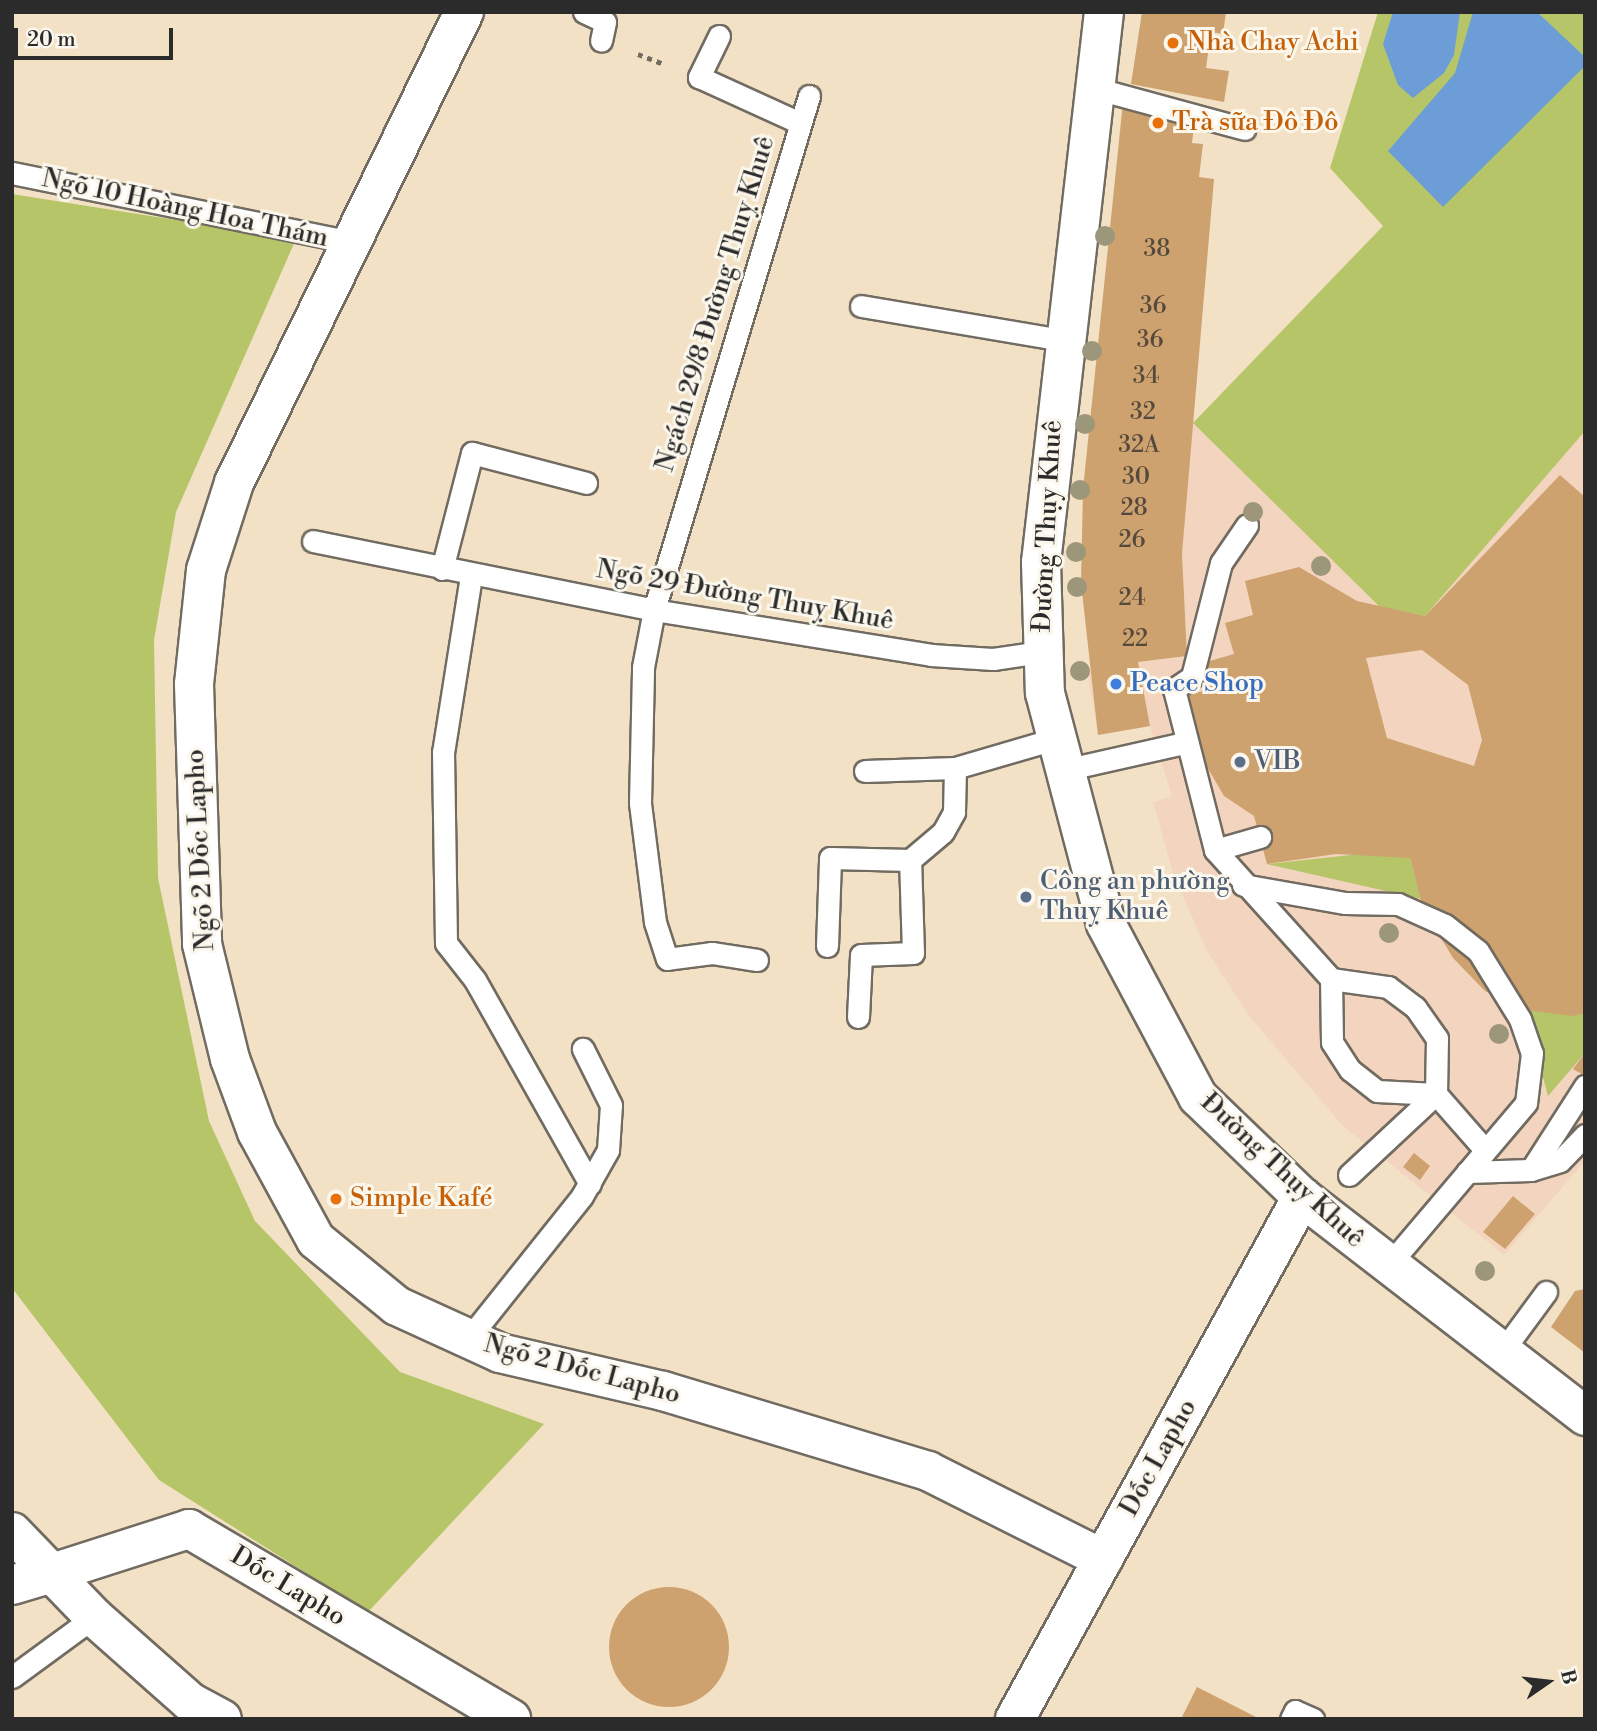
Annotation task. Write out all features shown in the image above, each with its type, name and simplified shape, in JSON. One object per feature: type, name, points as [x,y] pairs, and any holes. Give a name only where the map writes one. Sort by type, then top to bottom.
[{"type":"street","name":"Ngõ 10 Hoàng Hoa Thám","points":[[355,243],[464,12]]},
{"type":"street","name":"Đường Thụy Khuê","points":[[1104,12],[1062,340],[1041,562],[1041,652],[1059,755],[1106,924],[1198,1097],[1302,1197],[1585,1416]]},
{"type":"street","name":"Ngõ 2 Dốc Lapho","points":[[355,243],[234,484],[206,569],[194,684],[202,944],[230,1059],[257,1132],[316,1240],[397,1306],[500,1353],[663,1391],[928,1471],[1103,1559]]},
{"type":"street","name":"Dốc Lapho","points":[[1016,1719],[1302,1197]]},
{"type":"street","name":"Dốc Lapho","points":[[12,1585],[189,1529],[511,1719]]},
{"type":"street","points":[[12,1532],[94,1617],[190,1702],[222,1719]]},
{"type":"lane","points":[[584,12],[605,22],[601,41]]},
{"type":"lane","points":[[699,77],[719,36]]},
{"type":"lane","name":"Ngách 29/8 Đường Thuỵ Khuê","points":[[699,77],[800,123],[654,610],[643,667],[640,803],[655,922],[667,959],[712,953],[757,960]]},
{"type":"lane","points":[[1094,88],[1245,129]]},
{"type":"lane","points":[[800,123],[809,96]]},
{"type":"lane","name":"Ngõ 10 Hoàng Hoa Thám","points":[[12,173],[355,243]]},
{"type":"lane","points":[[861,306],[1062,340]]},
{"type":"lane","points":[[442,569],[472,453],[586,484]]},
{"type":"lane","points":[[1247,525],[1221,563],[1192,677],[1174,689],[1184,743],[1215,850],[1243,885],[1332,979],[1388,988],[1415,1007],[1437,1038],[1436,1094],[1485,1150]]},
{"type":"lane","name":"Ngõ 29 Đường Thuỵ Khuê","points":[[313,541],[471,576],[654,610],[931,655],[993,659],[1041,652]]},
{"type":"lane","points":[[471,576],[443,752],[446,943],[475,980],[590,1184]]},
{"type":"lane","points":[[865,771],[955,768],[1184,743]]},
{"type":"lane","points":[[827,946],[830,858],[910,860],[943,832],[954,812],[955,768]]},
{"type":"lane","points":[[1215,850],[1260,837]]},
{"type":"lane","points":[[858,1017],[861,955],[913,953],[910,860]]},
{"type":"lane","points":[[1243,885],[1345,903],[1398,904],[1445,925],[1478,951],[1505,988],[1532,1053],[1525,1103],[1388,1266]]},
{"type":"lane","points":[[1332,979],[1332,1042],[1350,1070],[1377,1091],[1436,1094]]},
{"type":"lane","points":[[468,1339],[590,1184],[608,1150],[611,1105],[583,1049]]},
{"type":"lane","points":[[1531,1170],[1585,1086]]},
{"type":"lane","points":[[1349,1175],[1436,1094]]},
{"type":"lane","points":[[1467,1172],[1531,1170],[1560,1161],[1585,1135]]},
{"type":"lane","points":[[1501,1353],[1546,1292]]},
{"type":"lane","points":[[12,1677],[94,1617]]},
{"type":"lane","points":[[1292,1719],[1295,1711],[1312,1719]]},
{"type":"path","points":[[601,41],[699,77]]},
{"type":"shaded area","points":[[1585,422],[1585,1161],[1504,1255],[1343,1126],[1250,1017],[1207,951],[1173,873],[1153,802],[1172,796],[1150,726],[1098,735],[1087,669],[1187,656],[1182,554],[1193,423]]},
{"type":"green space","points":[[1378,12],[1585,12],[1585,431],[1425,616],[1380,607],[1193,423],[1383,226],[1330,168]]},
{"type":"green space","points":[[12,194],[296,239],[176,512],[154,640],[158,878],[209,1121],[255,1221],[400,1372],[544,1424],[368,1612],[159,1480],[12,1288]]},
{"type":"green space","points":[[1369,853],[1410,858],[1421,899],[1267,864]]},
{"type":"green space","points":[[1525,1010],[1585,1013],[1585,1053],[1548,1096]]},
{"type":"water","points":[[1393,12],[1460,12],[1454,55],[1444,73],[1413,98],[1398,85],[1383,44]]},
{"type":"water","points":[[1473,12],[1537,12],[1585,57],[1585,66],[1443,207],[1388,151],[1455,73]]},
{"type":"building","points":[[1142,12],[1226,12],[1223,34],[1211,32],[1206,68],[1229,71],[1224,102],[1131,84]]},
{"type":"building","points":[[1123,102],[1196,111],[1192,143],[1203,144],[1199,177],[1214,179],[1182,554],[1187,656],[1138,662],[1150,726],[1098,735],[1081,583],[1083,489]]},
{"type":"building","points":[[1560,475],[1585,497],[1585,1013],[1573,1016],[1525,1010],[1485,991],[1453,958],[1423,908],[1410,858],[1336,854],[1267,864],[1254,816],[1224,796],[1199,753],[1181,697],[1210,689],[1203,663],[1234,654],[1225,623],[1253,615],[1245,581],[1299,567],[1357,601],[1425,616]],"holes":[[[1422,650],[1468,685],[1482,740],[1474,766],[1387,738],[1366,658]]]},
{"type":"building","points":[[1585,1053],[1585,1076],[1573,1069]]},
{"type":"building","points":[[1414,1153],[1430,1166],[1420,1180],[1403,1167]]},
{"type":"building","points":[[1513,1196],[1535,1214],[1505,1249],[1483,1232]]},
{"type":"building","points":[[1585,1289],[1585,1353],[1551,1327],[1575,1291]]},
{"type":"building","points":[[669,1587],[692,1592],[711,1605],[724,1624],[729,1647],[724,1670],[711,1689],[692,1702],[669,1707],[646,1702],[627,1689],[614,1670],[609,1647],[614,1624],[627,1605],[646,1592]]},
{"type":"building","points":[[1197,1687],[1256,1717],[1255,1719],[1181,1719]]},
{"type":"place","name":"Nhà Chay Achi","points":[[1173,43]]},
{"type":"place","name":"Trà sữa Đô Đô","points":[[1158,123]]},
{"type":"place","name":"Peace Shop","points":[[1116,684]]},
{"type":"place","name":"VIB","points":[[1240,762]]},
{"type":"place","name":"Công an phường Thuỵ Khuê","points":[[1026,897]]},
{"type":"place","name":"Simple Kafé","points":[[336,1199]]}]
